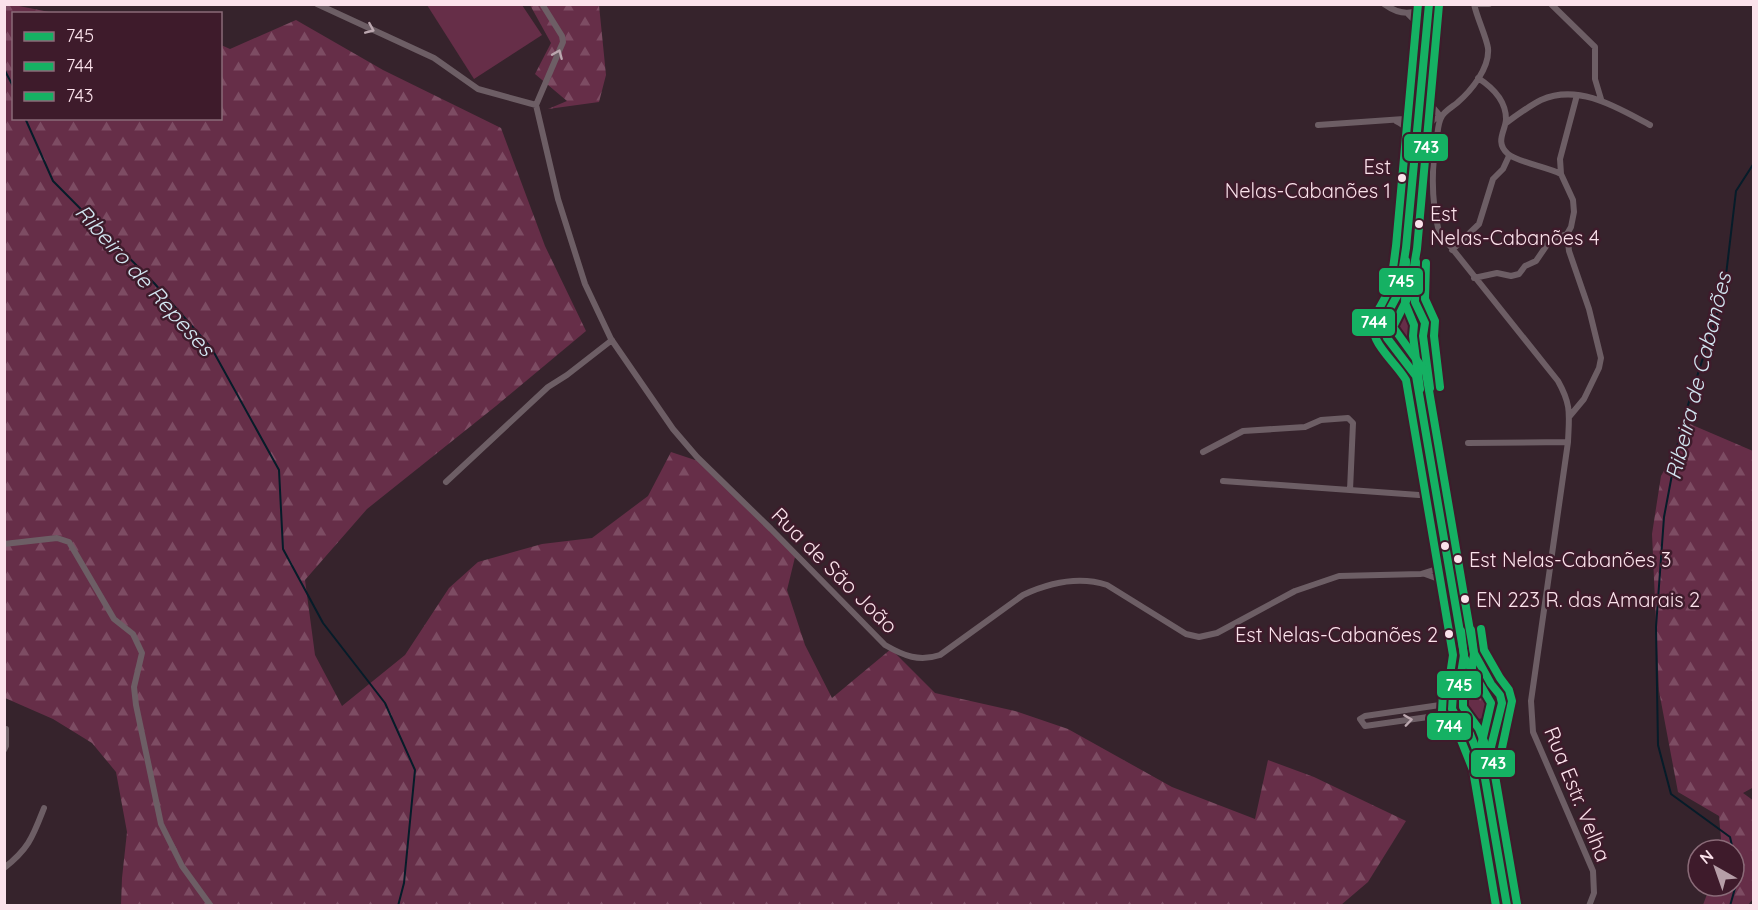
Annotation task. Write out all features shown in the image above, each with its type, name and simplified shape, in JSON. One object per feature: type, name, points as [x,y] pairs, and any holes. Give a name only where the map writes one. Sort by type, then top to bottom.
[{"type":"main road","points":[[1428,4],[1401,285],[1391,309],[1386,314],[1383,328],[1384,336],[1416,376],[1464,655],[1452,709],[1475,745],[1483,766],[1507,906]]},
{"type":"main road","points":[[1438,4],[1414,288],[1418,311],[1425,323],[1423,336],[1427,375],[1474,652],[1502,703],[1491,747],[1517,906]]},
{"type":"main road","points":[[1391,309],[1402,305],[1418,311]]},
{"type":"main road","points":[[1394,346],[1401,348],[1414,345],[1423,336]]},
{"type":"main road","points":[[1456,690],[1466,681],[1474,680],[1491,684]]},
{"type":"main road","points":[[1462,725],[1480,730],[1494,723],[1498,717]]},
{"type":"street","points":[[317,4],[434,58],[478,89],[536,105],[563,42],[562,36],[542,4]]},
{"type":"street","points":[[1384,4],[1393,10],[1408,14],[1419,24],[1418,40],[1424,56]]},
{"type":"street","points":[[1408,14],[1419,11],[1428,4]]},
{"type":"street","points":[[1428,126],[1434,119],[1441,117],[1460,101],[1478,78],[1486,60],[1488,48],[1477,19],[1475,4],[1489,4]]},
{"type":"street","points":[[1551,4],[1595,47],[1595,79],[1601,99]]},
{"type":"street","points":[[1478,78],[1493,88],[1504,107],[1506,123],[1501,135],[1503,148],[1509,156],[1550,168],[1561,174]]},
{"type":"street","points":[[1506,123],[1541,100],[1556,95],[1577,95],[1601,99],[1650,124]]},
{"type":"street","points":[[1569,417],[1584,399],[1599,368],[1601,358],[1589,309],[1569,251],[1567,234],[1574,212],[1573,200],[1561,174],[1560,159],[1577,95]]},
{"type":"street","points":[[1430,103],[1441,117]]},
{"type":"street","name":"Rua de São João","points":[[536,105],[558,199],[585,284],[612,340],[673,429],[697,457],[885,645],[902,655],[922,659],[940,655],[1023,595],[1038,588],[1077,580],[1093,580],[1107,585],[1186,634],[1199,637],[1217,633],[1294,591],[1339,576],[1421,574]]},
{"type":"street","points":[[1318,125],[1404,120],[1419,108]]},
{"type":"street","name":"Rua Estr. Velha","points":[[1441,117],[1433,159],[1434,210],[1439,232],[1558,381],[1570,409],[1568,442],[1531,701],[1533,732],[1593,872],[1594,893],[1589,906]]},
{"type":"street","points":[[1395,120],[1406,128],[1408,142],[1415,158]]},
{"type":"street","points":[[1452,250],[1479,224],[1493,179],[1503,170],[1509,156]]},
{"type":"street","points":[[1474,278],[1497,273],[1511,276],[1519,274],[1525,266],[1536,261],[1551,239],[1567,234]]},
{"type":"street","points":[[446,482],[548,387],[612,340]]},
{"type":"street","points":[[1203,452],[1243,431],[1305,427],[1321,420],[1348,418],[1353,423],[1350,490]]},
{"type":"street","points":[[1468,443],[1568,442]]},
{"type":"street","points":[[1223,481],[1419,495],[1436,494]]},
{"type":"street","points":[[4,543],[57,538],[69,542],[114,619],[133,634],[142,653],[134,687],[136,705],[162,824],[182,866],[211,906]]},
{"type":"street","points":[[1421,574],[1440,568],[1447,557]]},
{"type":"street","points":[[1421,574],[1444,581],[1449,599],[1455,606]]},
{"type":"street","points":[[1456,690],[1440,705],[1365,716],[1360,719],[1365,726],[1442,716],[1462,725]]},
{"type":"street","points":[[4,750],[6,729]]},
{"type":"street","points":[[4,868],[16,860],[32,841],[44,808]]},
{"type":"green space","points":[[4,5],[49,12],[12,12],[12,120],[222,120],[222,45],[230,49],[296,20],[383,70],[501,128],[545,246],[586,331],[367,509],[305,580],[315,655],[342,706],[405,655],[449,588],[478,562],[542,544],[592,538],[648,496],[671,452],[701,462],[796,553],[787,590],[805,645],[832,698],[891,649],[935,693],[1015,711],[1068,729],[1172,787],[1255,819],[1268,760],[1314,777],[1406,821],[1368,882],[1341,905],[121,905],[127,832],[116,772],[92,743],[53,719],[5,698]]},
{"type":"green space","points":[[427,5],[522,5],[542,35],[474,79]]},
{"type":"green space","points":[[530,5],[599,5],[606,75],[599,102],[548,109],[567,101],[535,74],[551,43]]},
{"type":"green space","points":[[1400,315],[1408,315],[1415,322],[1415,330],[1408,337],[1400,337],[1393,330],[1393,322]]},
{"type":"green space","points":[[1690,424],[1753,451],[1754,787],[1743,793],[1754,801],[1753,899],[1748,905],[1703,905],[1706,898],[1746,898],[1746,838],[1721,838],[1719,816],[1678,792],[1659,691],[1652,534],[1661,476]]},
{"type":"green space","points":[[1477,691],[1487,695],[1491,705],[1487,715],[1477,719],[1467,715],[1463,705],[1467,695]]},
{"type":"waterway","name":"Ribeiro de Repeses","points":[[4,69],[12,84]]},
{"type":"waterway","name":"Ribeiro de Repeses","points":[[26,120],[53,181],[154,283],[212,349],[279,470],[283,549],[323,623],[385,703],[415,770],[404,883],[398,906]]},
{"type":"waterway","name":"Ribeira de Cabanões","points":[[1730,838],[1671,794],[1658,745],[1656,627],[1664,517],[1681,427],[1724,292],[1736,191],[1754,163]]},
{"type":"waterway","name":"Ribeira de Cabanões","points":[[1730,906],[1732,898]]},
{"type":"transit line","name":"744","points":[[1418,4],[1396,246],[1389,288],[1374,319],[1373,332],[1382,350],[1406,380],[1453,655],[1449,682],[1443,692],[1442,711],[1450,728],[1461,740],[1473,770],[1496,906]]},
{"type":"transit line","name":"745","points":[[1429,4],[1406,248],[1399,292],[1384,320],[1383,328],[1387,338],[1416,376],[1464,655],[1459,686],[1453,694],[1452,709],[1459,722],[1470,734],[1483,767],[1507,906]]},
{"type":"transit line","name":"743","points":[[1439,5],[1417,249],[1409,295],[1393,327],[1426,373],[1474,654],[1469,689],[1463,698],[1463,707],[1479,729],[1493,764],[1517,904]]},
{"type":"transit line","name":"744","points":[[1406,261],[1405,303],[1414,325],[1413,336],[1420,389]]},
{"type":"transit line","name":"745","points":[[1416,262],[1415,302],[1425,323],[1423,336],[1430,388]]},
{"type":"transit line","name":"743","points":[[1426,263],[1425,299],[1435,321],[1434,336],[1440,387]]},
{"type":"transit line","name":"743","points":[[1481,629],[1484,650],[1509,690],[1512,701],[1502,748],[1504,773]]},
{"type":"transit line","name":"745","points":[[1471,630],[1474,653],[1491,684],[1500,695],[1502,703],[1491,747],[1494,774]]},
{"type":"transit line","name":"744","points":[[1461,631],[1464,657],[1491,703],[1481,746],[1484,775]]},
{"type":"place","name":"Est Nelas-Cabanões 1","points":[[1402,178]]},
{"type":"place","name":"Est Nelas-Cabanões 4","points":[[1419,224]]},
{"type":"place","name":"Est Nelas-Cabanões 3","points":[[1458,559]]},
{"type":"place","name":"EN 223 R. das Amarais 2","points":[[1465,599]]},
{"type":"place","name":"Est Nelas-Cabanões 2","points":[[1449,634]]}]
